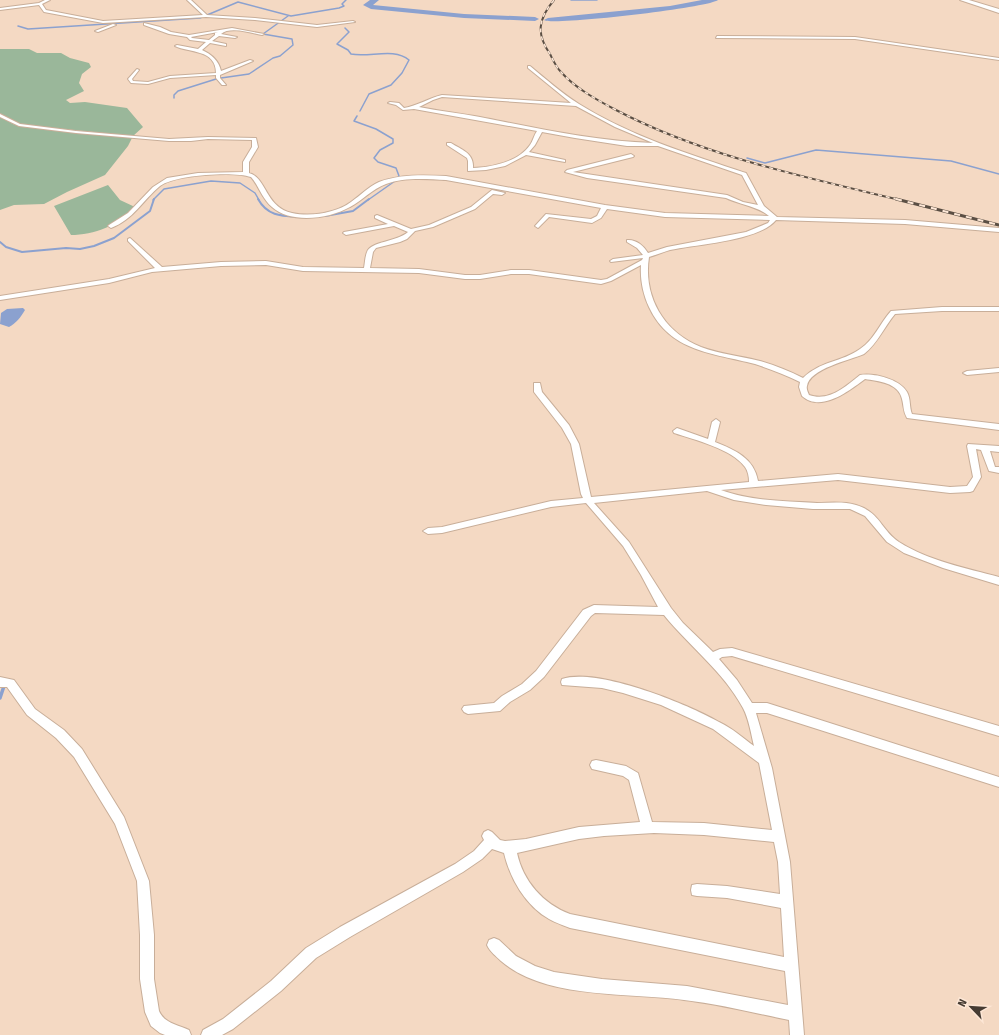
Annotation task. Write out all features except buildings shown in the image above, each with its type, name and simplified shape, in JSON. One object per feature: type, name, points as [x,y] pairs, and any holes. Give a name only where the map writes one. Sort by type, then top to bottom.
[{"type":"main road","points":[[963,0],[999,11]]},
{"type":"street","points":[[0,9],[40,4],[48,0]]},
{"type":"street","points":[[189,0],[206,16]]},
{"type":"street","points":[[40,4],[47,12],[100,22],[206,16],[277,21],[320,26],[353,22]]},
{"type":"street","points":[[98,30],[113,25],[142,24],[172,33],[189,36],[232,29],[262,34]]},
{"type":"street","points":[[199,50],[207,41],[223,30]]},
{"type":"street","points":[[216,34],[235,37]]},
{"type":"street","points":[[189,36],[190,39],[225,45]]},
{"type":"street","points":[[717,37],[855,38],[999,59]]},
{"type":"street","points":[[177,46],[199,50],[206,53],[218,67],[218,78],[224,84]]},
{"type":"street","points":[[137,70],[130,79],[131,82],[148,83],[170,77],[218,74],[251,61]]},
{"type":"street","points":[[530,67],[577,104],[659,144],[744,174],[764,208],[775,218]]},
{"type":"street","points":[[414,108],[431,99],[442,96],[577,104]]},
{"type":"street","points":[[390,103],[397,104],[403,109],[414,108],[599,140],[659,144]]},
{"type":"street","points":[[0,115],[19,125],[76,132],[176,140],[208,138],[254,139],[255,147],[246,162],[246,174]]},
{"type":"street","points":[[449,144],[469,156],[471,161],[470,170],[504,165],[530,148],[540,131]]},
{"type":"street","points":[[524,153],[563,161]]},
{"type":"street","points":[[631,156],[568,172],[601,179],[727,197],[741,203],[764,208]]},
{"type":"street","points":[[111,226],[129,215],[156,186],[170,178],[188,175],[246,174],[252,176],[269,201],[278,210],[291,215],[310,216],[336,211],[353,203],[363,194],[388,181],[430,177],[446,178],[605,207],[665,215],[905,222],[999,230]]},
{"type":"street","points":[[367,269],[370,252],[374,247],[405,238],[412,231],[431,226],[473,208],[492,192],[537,195]]},
{"type":"street","points":[[538,226],[548,215],[592,221],[599,217],[605,207]]},
{"type":"street","points":[[377,217],[412,231]]},
{"type":"street","points":[[0,298],[109,281],[160,270],[222,264],[251,263],[266,263],[303,269],[419,271],[465,277],[480,277],[511,272],[529,272],[601,282],[609,280],[645,259],[667,249],[726,235],[757,231],[770,224],[775,218]]},
{"type":"street","points":[[346,232],[395,224]]},
{"type":"street","points":[[130,240],[160,270]]},
{"type":"street","points":[[629,241],[633,242],[644,251],[644,269],[650,300],[656,313],[668,330],[698,348],[764,365],[804,381]]},
{"type":"street","points":[[613,261],[645,259]]},
{"type":"street","points":[[999,309],[942,309],[893,312],[879,333],[861,352],[814,371],[804,381],[803,387],[806,396],[819,399],[828,398],[842,393],[863,377],[881,380],[900,388],[906,397],[907,412],[910,416],[999,427]]},
{"type":"street","points":[[967,373],[999,370]]},
{"type":"street","points":[[537,385],[538,392],[566,427],[575,444],[588,500],[626,544],[667,611],[679,626],[712,658],[733,683],[750,708],[764,760],[784,862],[797,1035]]},
{"type":"street","points":[[711,443],[716,422]]},
{"type":"street","points":[[677,431],[711,443],[747,463],[752,471],[754,484]]},
{"type":"street","points":[[428,531],[442,530],[550,504],[707,488],[838,477],[950,490],[970,489],[977,477],[972,446],[999,449]]},
{"type":"street","points":[[985,448],[992,469],[999,470]]},
{"type":"street","points":[[707,488],[716,493],[738,498],[828,506],[844,504],[855,507],[876,520],[887,538],[914,554],[999,581]]},
{"type":"street","points":[[468,710],[496,708],[506,699],[526,687],[540,674],[587,613],[594,609],[667,611]]},
{"type":"street","points":[[712,658],[720,653],[732,652],[999,731]]},
{"type":"street","points":[[566,682],[578,681],[604,684],[682,708],[718,726],[764,760]]},
{"type":"street","points":[[0,682],[10,683],[31,712],[60,734],[73,748],[120,821],[142,881],[147,935],[147,980],[152,1012],[156,1021],[165,1028],[184,1035]]},
{"type":"street","points":[[750,708],[767,708],[999,782]]},
{"type":"street","points":[[596,766],[626,771],[634,777],[648,828]]},
{"type":"street","points":[[208,1035],[228,1024],[276,986],[311,953],[345,932],[459,868],[478,855],[489,839],[500,847],[508,847],[579,833],[622,828],[736,831],[779,837]]},
{"type":"street","points":[[508,847],[518,876],[534,897],[552,913],[564,918],[646,937],[791,965]]},
{"type":"street","points":[[697,890],[726,892],[786,902]]},
{"type":"street","points":[[494,945],[500,952],[523,967],[550,978],[573,982],[673,991],[795,1014]]},
{"type":"green space","points":[[0,49],[29,49],[37,53],[61,53],[70,58],[89,63],[91,67],[82,74],[79,83],[84,91],[66,100],[70,103],[85,102],[127,108],[143,127],[133,136],[14,123],[0,113]]},
{"type":"green space","points":[[0,116],[13,124],[23,127],[132,138],[128,146],[105,175],[44,204],[14,205],[0,210]]},
{"type":"green space","points":[[108,185],[120,200],[135,207],[122,219],[106,228],[79,235],[71,235],[54,206]]},
{"type":"water","points":[[23,308],[25,310],[18,320],[12,325],[9,327],[0,324],[1,313],[7,309]]},
{"type":"waterway","points":[[18,26],[28,29],[200,18],[238,2],[291,16],[339,8],[344,6],[342,4],[346,0]]},
{"type":"waterway","points":[[375,0],[367,5],[371,7],[464,16],[535,19]]},
{"type":"waterway","points":[[571,0],[597,0]]},
{"type":"waterway","points":[[548,20],[670,8],[714,0]]},
{"type":"waterway","points":[[221,78],[249,74],[273,58],[280,56],[293,45],[292,39],[263,34],[288,16]]},
{"type":"waterway","points":[[345,28],[349,32],[337,44],[348,50],[351,54],[389,53],[403,56],[409,60],[402,73],[391,85],[369,94],[360,111]]},
{"type":"waterway","points":[[174,98],[174,95],[178,91],[216,79]]},
{"type":"waterway","points":[[357,116],[354,121],[376,129],[393,139],[393,143],[380,150],[374,158],[378,162],[396,168],[399,176],[397,179]]},
{"type":"waterway","points":[[747,158],[765,163],[816,150],[951,161],[999,174]]},
{"type":"waterway","points":[[154,199],[164,189],[211,181],[240,183],[255,193],[259,200]]},
{"type":"waterway","points":[[368,200],[395,181]]},
{"type":"waterway","points":[[0,242],[6,247],[22,252],[66,248],[80,249],[94,246],[114,238],[150,211],[154,199]]},
{"type":"waterway","points":[[258,199],[262,205],[271,212],[282,216],[301,217]]},
{"type":"waterway","points":[[325,216],[353,211],[369,199]]},
{"type":"waterway","points":[[0,698],[4,686]]},
{"type":"railway","points":[[554,0],[542,20],[541,33],[545,47],[558,68],[567,78],[601,102],[650,126],[719,153],[791,174],[899,200]]},
{"type":"railway","points":[[899,200],[999,225]]}]
